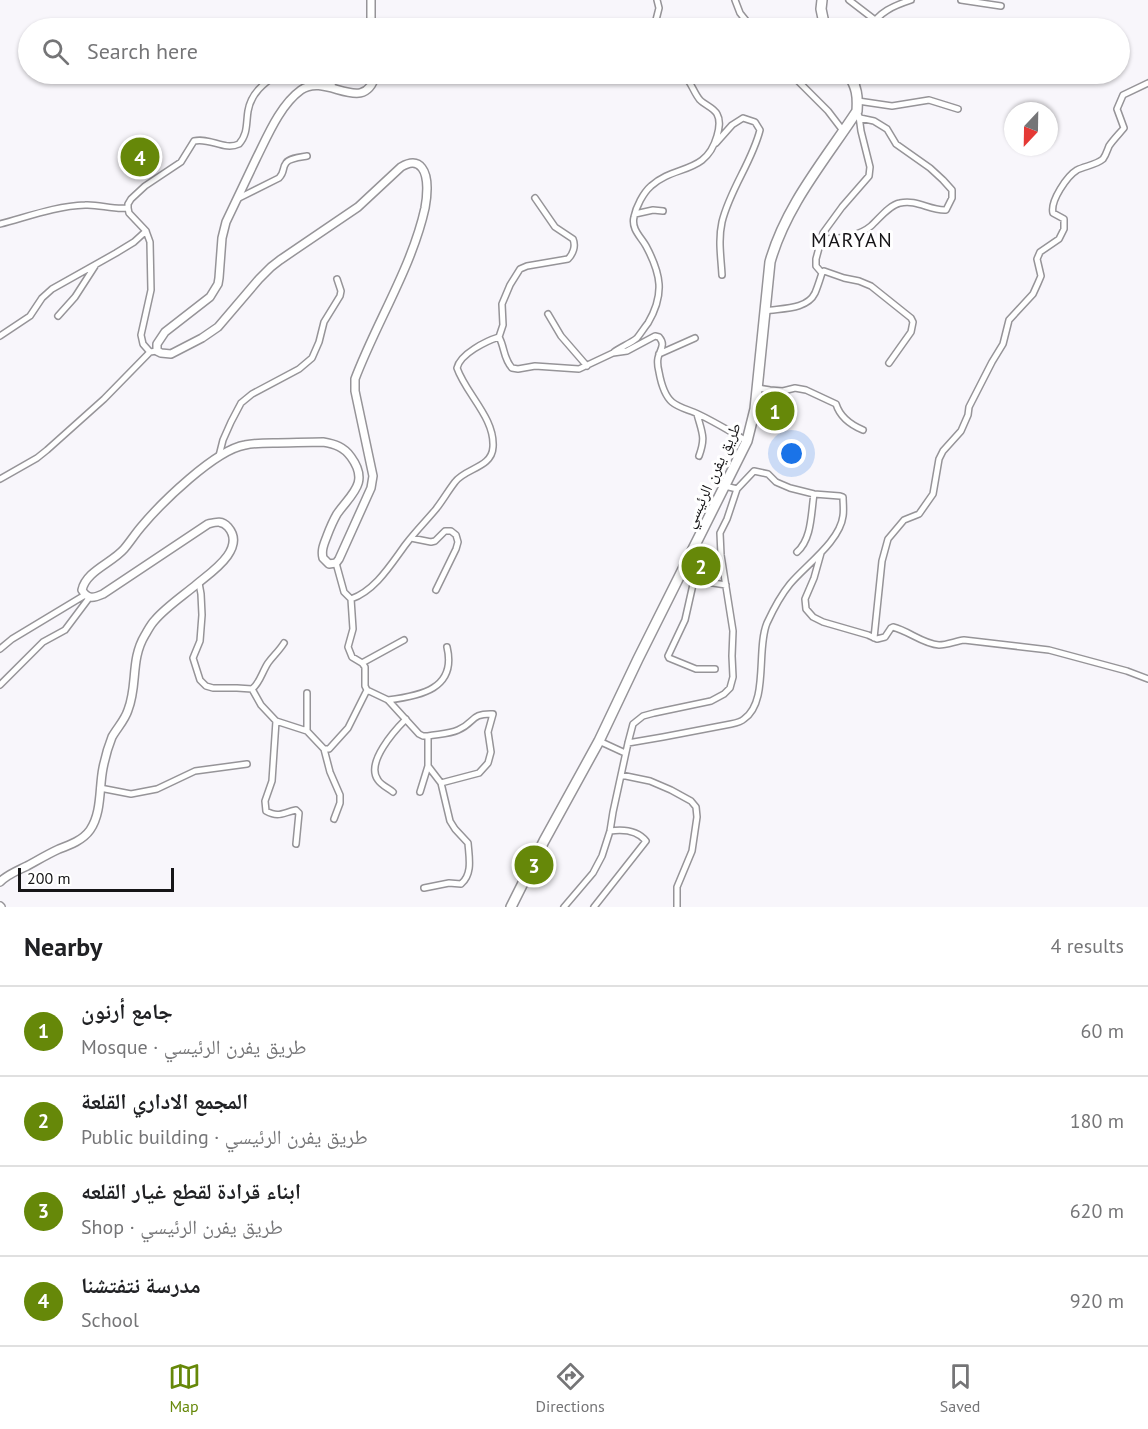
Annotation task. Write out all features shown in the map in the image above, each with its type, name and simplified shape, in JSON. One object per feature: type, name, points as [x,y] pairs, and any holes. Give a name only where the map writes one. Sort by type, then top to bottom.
[{"type":"main road","points":[[822,0],[823,18]]},
{"type":"main road","points":[[855,85],[858,110]]},
{"type":"main road","name":"طريق يفرن الرئيسي","points":[[511,907],[599,741],[747,441],[753,424],[767,280],[775,244],[794,204],[858,110]]},
{"type":"street","points":[[371,0],[371,18]]},
{"type":"street","points":[[656,18],[659,8],[657,0]]},
{"type":"street","points":[[735,0],[744,18]]},
{"type":"street","points":[[849,0],[872,18]]},
{"type":"street","points":[[877,18],[892,6],[911,0]]},
{"type":"street","points":[[961,0],[1001,6]]},
{"type":"street","points":[[874,638],[882,561],[888,539],[904,520],[919,514],[933,494],[939,459],[961,430],[969,407],[1003,345],[1009,320],[1033,294],[1041,276],[1037,259],[1040,252],[1059,239],[1064,229],[1064,219],[1053,213],[1052,208],[1058,194],[1066,180],[1076,171],[1101,161],[1124,128],[1117,109],[1123,95],[1148,83]]},
{"type":"street","points":[[265,84],[255,92],[250,101],[245,135],[239,144],[228,147],[203,140],[194,141],[181,162],[131,199],[129,213],[146,231],[150,242],[151,290],[142,344],[153,352],[171,354],[202,338],[218,327],[259,279],[280,260],[358,207],[401,168],[408,163],[414,163],[423,170],[427,197],[420,224],[407,262],[354,384],[373,470],[373,482],[336,563],[344,592],[351,599],[352,629],[348,647],[352,657],[362,663],[365,686],[368,690],[388,700],[423,736],[453,732],[461,729],[474,717],[494,714],[488,732],[491,752],[488,763],[479,773],[441,783]]},
{"type":"street","points":[[0,479],[47,450],[153,352],[165,332],[210,297],[218,284],[220,274],[223,231],[272,126],[289,102],[309,86],[332,87],[354,94],[362,93],[372,84]]},
{"type":"street","points":[[535,198],[555,227],[573,239],[574,247],[568,260],[520,269],[510,285],[502,304],[503,324],[500,337],[505,359],[512,368],[518,369],[535,366],[579,369],[613,353],[635,339],[651,318],[659,300],[659,278],[648,250],[633,223],[647,190],[653,184],[701,161],[715,145],[720,124],[717,112],[699,99],[691,84]]},
{"type":"street","points":[[801,84],[828,111],[844,132]]},
{"type":"street","points":[[858,110],[929,100],[958,109]]},
{"type":"street","points":[[822,273],[816,266],[816,259],[823,233],[869,176],[870,167],[858,110]]},
{"type":"street","points":[[821,239],[833,239],[859,233],[898,203],[910,202],[946,210],[952,198],[952,190],[930,168],[896,144],[887,129],[858,110]]},
{"type":"street","points":[[715,145],[732,125],[743,118],[755,122],[760,130],[750,159],[731,196],[722,222],[720,242],[722,274]]},
{"type":"street","points":[[237,199],[279,178],[284,173],[285,165],[289,160],[307,156]]},
{"type":"street","points":[[0,224],[75,206],[128,208]]},
{"type":"street","points":[[635,214],[653,210],[663,211]]},
{"type":"street","points":[[0,336],[30,316],[42,298],[52,289],[134,242],[146,231]]},
{"type":"street","points":[[58,316],[75,297],[96,265]]},
{"type":"street","points":[[822,273],[824,271],[858,280],[871,286],[911,318],[913,322],[911,332],[889,363]]},
{"type":"street","points":[[765,311],[799,306],[808,302],[815,295],[822,273]]},
{"type":"street","points":[[219,456],[227,431],[242,403],[252,394],[299,369],[312,358],[324,322],[340,296],[341,291],[337,279]]},
{"type":"street","points":[[548,314],[561,336],[587,366]]},
{"type":"street","points":[[613,353],[627,351],[655,336],[659,337],[663,346],[657,364],[665,393],[670,400],[747,441]]},
{"type":"street","points":[[351,599],[379,579],[438,507],[456,481],[484,465],[490,457],[494,444],[492,432],[457,368],[462,358],[480,345],[500,337]]},
{"type":"street","points":[[659,354],[695,338]]},
{"type":"street","points":[[758,388],[783,391],[795,388],[820,395],[836,404],[852,425],[863,430]]},
{"type":"street","points":[[697,414],[704,436],[699,456]]},
{"type":"street","points":[[87,597],[82,590],[83,584],[123,550],[156,510],[197,472],[219,456],[245,444],[323,442],[333,443],[347,452],[360,477],[356,490],[332,523],[323,548],[322,556],[326,562],[336,563]]},
{"type":"street","points":[[564,907],[593,873],[602,856],[610,831],[628,742],[633,724],[643,716],[711,701],[730,688],[733,677],[733,632],[721,555],[720,533],[737,489],[754,471],[768,474],[776,482],[790,488],[814,494],[843,497],[843,518],[835,536],[789,586],[767,625],[763,636],[760,687],[754,707],[748,716],[742,721],[628,742]]},
{"type":"street","points":[[725,486],[737,489]]},
{"type":"street","points":[[797,552],[806,539],[814,494]]},
{"type":"street","points":[[0,649],[12,639],[87,597],[95,598],[104,594],[208,524],[224,523],[230,529],[233,536],[229,554],[218,568],[155,620],[140,644],[128,710],[112,737],[102,769],[94,823],[89,832],[68,846],[11,873],[0,882]]},
{"type":"street","points":[[411,538],[431,542],[446,531],[451,531],[456,535],[458,542],[456,549],[436,590]]},
{"type":"street","points":[[821,552],[805,599],[806,609],[817,620],[880,639],[893,627],[925,641],[941,645],[964,640],[1049,650],[1148,679]]},
{"type":"street","points":[[681,576],[726,585]]},
{"type":"street","points":[[694,580],[685,620],[668,656],[696,669],[715,669]]},
{"type":"street","points":[[199,583],[202,615],[200,641],[193,658],[200,680],[206,686],[219,689],[252,689],[258,684],[268,663],[284,643]]},
{"type":"street","points":[[0,685],[43,642],[65,630],[87,597]]},
{"type":"street","points":[[362,663],[404,640]]},
{"type":"street","points":[[388,700],[406,698],[440,684],[448,669],[447,647]]},
{"type":"street","points":[[252,689],[261,705],[276,721],[307,731],[324,748],[330,772],[340,795],[340,803],[334,819]]},
{"type":"street","points":[[324,748],[329,749],[334,745],[348,728],[368,690]]},
{"type":"street","points":[[307,693],[307,731]]},
{"type":"street","points":[[393,792],[377,780],[376,766],[385,744],[406,719]]},
{"type":"street","points":[[276,721],[272,781],[265,801],[266,811],[280,816],[296,810],[298,813],[296,844]]},
{"type":"street","points":[[420,792],[428,766],[428,736]]},
{"type":"street","points":[[599,741],[626,753]]},
{"type":"street","points":[[100,788],[131,794],[158,789],[195,771],[248,764]]},
{"type":"street","points":[[424,888],[449,883],[461,884],[466,880],[469,870],[468,843],[455,830],[450,820],[441,783],[428,766]]},
{"type":"street","points":[[621,776],[650,781],[691,801],[696,807],[697,817],[692,851],[677,887],[677,907]]},
{"type":"street","points":[[594,907],[646,841],[634,832],[610,831]]},
{"type":"place","name":"مدرسة نتفتشنا","points":[[140,157]]},
{"type":"place","name":"جامع أرنون","points":[[775,411]]},
{"type":"place","name":"المجمع الاداري القلعة","points":[[701,566]]},
{"type":"place","name":"ابناء قرادة لقطع غيار القلعه","points":[[534,865]]},
{"type":"district","name":"MARYAN","points":[[852,240]]}]
